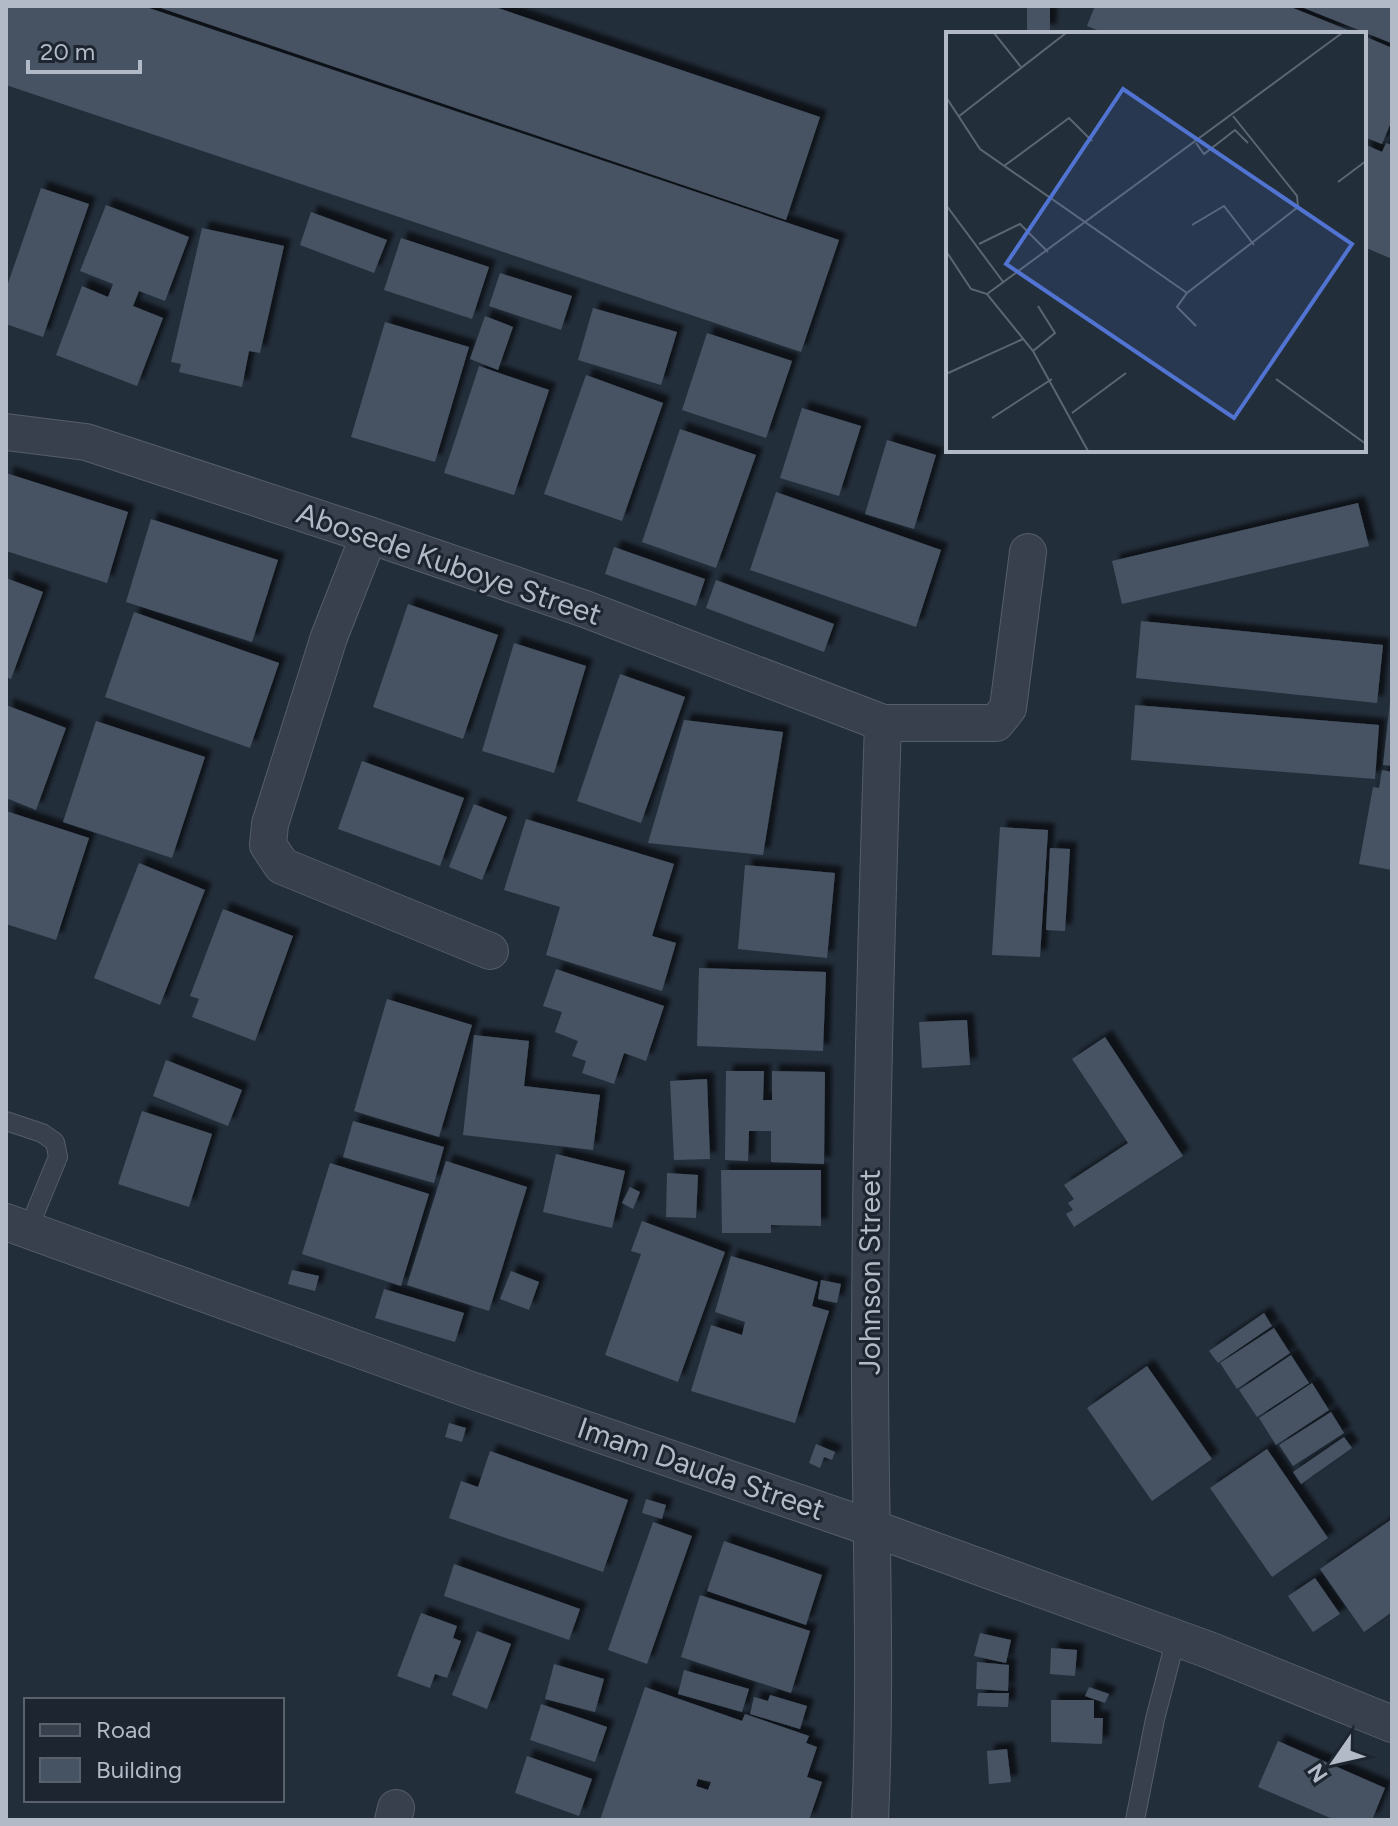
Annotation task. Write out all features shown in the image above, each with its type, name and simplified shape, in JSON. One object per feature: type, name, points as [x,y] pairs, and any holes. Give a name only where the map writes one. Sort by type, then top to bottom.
[{"type":"street","name":"Abosede Kuboye Street","points":[[6,432],[86,442],[369,535],[585,609],[883,723]]},
{"type":"street","points":[[369,535],[329,637],[270,824],[268,845],[282,866],[490,951]]},
{"type":"street","points":[[883,723],[996,723],[1008,708],[1028,552]]},
{"type":"street","name":"Johnson Street","points":[[870,1820],[872,1049],[883,723]]},
{"type":"street","name":"Imam Dauda Street","points":[[17,1226],[468,1389],[872,1528],[1176,1638],[1392,1724]]},
{"type":"lane","points":[[6,1121],[42,1133],[55,1142],[58,1157],[17,1226]]},
{"type":"lane","points":[[1135,1820],[1155,1719],[1176,1638]]},
{"type":"building","points":[[6,6],[143,6],[839,240],[801,352],[6,85]]},
{"type":"building","points":[[155,6],[492,6],[820,117],[786,220]]},
{"type":"building","points":[[1027,6],[1050,7],[1050,31],[1027,31]]},
{"type":"building","points":[[1095,6],[1288,6],[1353,32],[1102,32],[1087,26]]},
{"type":"building","points":[[1299,6],[1392,6],[1391,43]]},
{"type":"building","points":[[1366,37],[1392,48],[1392,120],[1382,144],[1366,138]]},
{"type":"building","points":[[1386,143],[1392,145],[1392,259],[1366,248],[1366,145],[1382,152]]},
{"type":"building","points":[[41,188],[89,204],[43,337],[6,324],[6,289]]},
{"type":"building","points":[[106,205],[189,237],[165,301],[139,291],[133,306],[163,318],[137,386],[56,355],[82,286],[108,297],[113,284],[80,271]]},
{"type":"building","points":[[311,212],[387,240],[374,273],[300,245]]},
{"type":"building","points":[[202,228],[284,246],[260,353],[249,351],[242,387],[179,372],[181,364],[171,362]]},
{"type":"building","points":[[401,238],[489,267],[472,319],[384,290]]},
{"type":"building","points":[[500,273],[572,296],[561,330],[489,306]]},
{"type":"building","points":[[593,308],[677,332],[661,385],[578,360]]},
{"type":"building","points":[[485,316],[513,327],[498,370],[470,359]]},
{"type":"building","points":[[385,322],[469,347],[435,462],[351,437]]},
{"type":"building","points":[[707,333],[792,361],[766,438],[682,410]]},
{"type":"building","points":[[479,366],[549,390],[514,495],[444,473]]},
{"type":"building","points":[[586,375],[663,403],[622,521],[544,494]]},
{"type":"building","points":[[802,408],[861,426],[839,496],[780,478]]},
{"type":"building","points":[[680,429],[756,455],[716,568],[642,542]]},
{"type":"building","points":[[887,440],[936,455],[914,529],[865,514]]},
{"type":"building","points":[[6,473],[128,512],[107,583],[6,551]]},
{"type":"building","points":[[776,492],[941,550],[916,627],[750,570]]},
{"type":"building","points":[[1358,503],[1369,546],[1122,604],[1112,561]]},
{"type":"building","points":[[151,519],[278,560],[252,642],[126,602]]},
{"type":"building","points":[[614,547],[705,579],[696,606],[605,574]]},
{"type":"building","points":[[6,578],[43,592],[11,679],[6,677]]},
{"type":"building","points":[[716,580],[834,624],[824,652],[706,608]]},
{"type":"building","points":[[408,604],[498,635],[463,739],[373,707]]},
{"type":"building","points":[[134,612],[279,663],[250,748],[105,697]]},
{"type":"building","points":[[1141,621],[1383,645],[1377,703],[1136,678]]},
{"type":"building","points":[[514,643],[586,666],[554,773],[482,751]]},
{"type":"building","points":[[620,674],[685,697],[641,823],[577,801]]},
{"type":"building","points":[[1392,702],[1392,766],[1383,765]]},
{"type":"building","points":[[6,705],[66,728],[36,810],[6,798]]},
{"type":"building","points":[[1135,705],[1379,725],[1375,779],[1131,760]]},
{"type":"building","points":[[684,720],[783,732],[763,855],[648,843]]},
{"type":"building","points":[[96,721],[205,757],[172,858],[63,822]]},
{"type":"building","points":[[362,761],[464,798],[440,866],[338,829]]},
{"type":"building","points":[[1382,770],[1392,772],[1392,870],[1359,864],[1373,787],[1379,788]]},
{"type":"building","points":[[474,804],[507,817],[482,880],[449,867]]},
{"type":"building","points":[[6,811],[89,838],[56,940],[6,924]]},
{"type":"building","points":[[526,819],[674,864],[652,936],[676,943],[662,991],[546,955],[560,907],[504,890]]},
{"type":"building","points":[[1000,827],[1048,830],[1040,957],[992,955]]},
{"type":"building","points":[[1050,848],[1070,849],[1065,931],[1046,930]]},
{"type":"building","points":[[139,863],[205,890],[160,1005],[94,978]]},
{"type":"building","points":[[745,865],[835,873],[827,958],[738,949]]},
{"type":"building","points":[[223,909],[293,936],[255,1041],[192,1017],[199,999],[190,996]]},
{"type":"building","points":[[699,968],[826,972],[823,1051],[697,1046]]},
{"type":"building","points":[[556,969],[664,1006],[646,1061],[624,1053],[614,1084],[582,1073],[586,1061],[572,1056],[578,1041],[555,1032],[562,1012],[543,1006]]},
{"type":"building","points":[[387,999],[472,1025],[439,1137],[354,1111]]},
{"type":"building","points":[[967,1020],[970,1065],[922,1068],[919,1022]]},
{"type":"building","points":[[474,1035],[529,1041],[524,1086],[600,1095],[593,1150],[463,1135]]},
{"type":"building","points":[[1105,1037],[1183,1156],[1074,1227],[1066,1214],[1073,1210],[1068,1203],[1074,1199],[1064,1185],[1128,1143],[1072,1059]]},
{"type":"building","points":[[166,1060],[242,1090],[228,1126],[153,1096]]},
{"type":"building","points":[[726,1071],[764,1071],[763,1100],[772,1100],[772,1071],[825,1072],[824,1164],[771,1162],[771,1131],[749,1131],[748,1161],[725,1160]]},
{"type":"building","points":[[707,1079],[710,1159],[674,1160],[670,1081]]},
{"type":"building","points":[[142,1111],[212,1134],[189,1207],[118,1184]]},
{"type":"building","points":[[353,1121],[444,1147],[434,1183],[343,1157]]},
{"type":"building","points":[[556,1154],[625,1171],[612,1228],[543,1212]]},
{"type":"building","points":[[446,1161],[527,1187],[489,1311],[407,1285]]},
{"type":"building","points":[[330,1163],[429,1194],[401,1286],[302,1254]]},
{"type":"building","points":[[721,1170],[821,1170],[821,1226],[771,1225],[771,1233],[722,1233]]},
{"type":"building","points":[[667,1173],[698,1175],[696,1218],[666,1217]]},
{"type":"building","points":[[630,1187],[640,1192],[633,1209],[622,1203]]},
{"type":"building","points":[[642,1221],[725,1252],[678,1382],[605,1355],[641,1254],[631,1251]]},
{"type":"building","points":[[731,1256],[818,1282],[812,1306],[829,1311],[795,1423],[691,1391],[711,1325],[742,1335],[745,1322],[715,1312]]},
{"type":"building","points":[[292,1270],[319,1276],[315,1291],[288,1284]]},
{"type":"building","points":[[511,1271],[539,1282],[529,1310],[500,1299]]},
{"type":"building","points":[[821,1280],[841,1284],[837,1303],[818,1299]]},
{"type":"building","points":[[384,1289],[464,1313],[455,1342],[375,1318]]},
{"type":"building","points":[[1264,1313],[1272,1326],[1218,1363],[1209,1351]]},
{"type":"building","points":[[1274,1328],[1290,1353],[1237,1389],[1220,1363]]},
{"type":"building","points":[[1291,1355],[1309,1383],[1257,1417],[1239,1390]]},
{"type":"building","points":[[1147,1366],[1212,1459],[1152,1501],[1087,1408]]},
{"type":"building","points":[[1312,1383],[1329,1410],[1276,1445],[1259,1418]]},
{"type":"building","points":[[1331,1412],[1344,1433],[1293,1466],[1279,1445]]},
{"type":"building","points":[[449,1423],[466,1428],[462,1442],[445,1437]]},
{"type":"building","points":[[1344,1437],[1352,1448],[1301,1484],[1293,1472]]},
{"type":"building","points":[[816,1444],[835,1452],[832,1460],[824,1457],[820,1468],[809,1463]]},
{"type":"building","points":[[1267,1449],[1328,1538],[1272,1577],[1210,1488]]},
{"type":"building","points":[[490,1451],[628,1500],[603,1572],[449,1518],[461,1481],[478,1487]]},
{"type":"building","points":[[646,1499],[666,1505],[662,1519],[642,1513]]},
{"type":"building","points":[[1392,1519],[1392,1612],[1364,1632],[1320,1569]]},
{"type":"building","points":[[653,1522],[692,1536],[647,1664],[608,1650]]},
{"type":"building","points":[[724,1541],[822,1575],[806,1625],[707,1591]]},
{"type":"building","points":[[454,1564],[580,1609],[569,1640],[444,1596]]},
{"type":"building","points":[[1315,1578],[1340,1614],[1313,1632],[1288,1596]]},
{"type":"building","points":[[700,1595],[810,1631],[791,1693],[681,1657]]},
{"type":"building","points":[[421,1613],[457,1626],[453,1638],[461,1641],[447,1678],[435,1674],[430,1688],[397,1676]]},
{"type":"building","points":[[477,1631],[511,1644],[487,1709],[452,1695]]},
{"type":"building","points":[[980,1633],[1011,1640],[1006,1663],[974,1656]]},
{"type":"building","points":[[1051,1648],[1077,1650],[1075,1676],[1050,1674]]},
{"type":"building","points":[[977,1662],[1009,1665],[1008,1691],[976,1689]]},
{"type":"building","points":[[554,1664],[604,1679],[595,1712],[545,1699]]},
{"type":"building","points":[[684,1670],[749,1689],[742,1712],[678,1694]]},
{"type":"building","points":[[645,1687],[742,1721],[745,1714],[809,1736],[806,1743],[817,1747],[807,1777],[822,1782],[809,1820],[600,1820]],"holes":[[[698,1779],[711,1782],[708,1790],[696,1786]]]},
{"type":"building","points":[[1089,1687],[1109,1694],[1105,1703],[1085,1696]]},
{"type":"building","points":[[978,1693],[1009,1693],[1008,1707],[977,1706]]},
{"type":"building","points":[[770,1695],[807,1706],[800,1729],[750,1714],[754,1697],[768,1701]]},
{"type":"building","points":[[1051,1700],[1094,1700],[1094,1718],[1103,1718],[1102,1744],[1051,1742]]},
{"type":"building","points":[[541,1704],[607,1727],[595,1762],[530,1740]]},
{"type":"building","points":[[1278,1741],[1385,1788],[1372,1820],[1335,1820],[1258,1787]]},
{"type":"building","points":[[1007,1749],[1011,1782],[989,1784],[987,1751]]},
{"type":"building","points":[[527,1756],[592,1779],[579,1816],[515,1793]]}]
